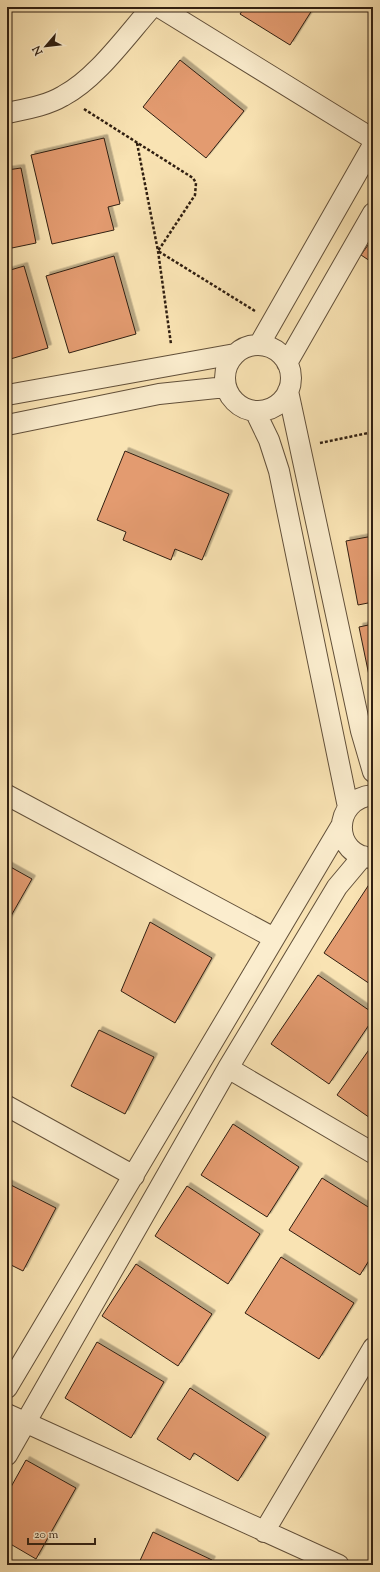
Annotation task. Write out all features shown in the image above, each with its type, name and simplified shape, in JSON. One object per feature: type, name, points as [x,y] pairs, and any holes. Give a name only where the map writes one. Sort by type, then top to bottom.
[{"type":"street","points":[[7,113],[44,105],[81,85],[96,71],[152,7]]},
{"type":"street","points":[[159,7],[373,139]]},
{"type":"street","points":[[259,345],[373,145]]},
{"type":"street","points":[[287,363],[373,213]]},
{"type":"street","points":[[259,345],[271,348],[280,354],[287,363],[290,372],[288,391],[283,400],[275,406],[266,410],[255,411],[245,409],[237,404],[230,396],[226,387],[226,369],[235,354],[242,349],[259,345]]},
{"type":"street","points":[[7,395],[235,354]]},
{"type":"street","points":[[7,425],[159,394],[226,387]]},
{"type":"street","points":[[42,388],[46,417]]},
{"type":"street","points":[[288,391],[361,731],[373,772]]},
{"type":"street","points":[[255,411],[269,440],[279,471],[348,807]]},
{"type":"street","points":[[7,795],[274,938]]},
{"type":"street","points":[[7,1388],[341,826],[343,816],[348,807],[355,800],[364,796],[373,795]]},
{"type":"street","points":[[7,1455],[228,1068],[337,887],[368,857],[354,852],[347,845],[341,826]]},
{"type":"street","points":[[228,1068],[373,1153]]},
{"type":"street","points":[[7,1106],[134,1176]]},
{"type":"street","points":[[264,1532],[373,1348]]},
{"type":"street","points":[[7,1414],[339,1565]]},
{"type":"path","points":[[63,96],[193,178],[196,183],[195,195],[158,251]]},
{"type":"path","points":[[137,143],[158,251],[173,365]]},
{"type":"path","points":[[158,251],[272,321]]},
{"type":"path","points":[[300,448],[373,432]]},
{"type":"building","points":[[245,7],[314,7],[290,45],[240,14]]},
{"type":"building","points":[[180,60],[244,111],[206,158],[143,107]]},
{"type":"building","points":[[104,138],[120,204],[108,207],[114,230],[52,244],[31,155]]},
{"type":"building","points":[[21,168],[36,243],[7,249],[7,170]]},
{"type":"building","points":[[373,238],[373,263],[361,255]]},
{"type":"building","points":[[114,256],[136,334],[69,353],[46,276]]},
{"type":"building","points":[[24,266],[48,348],[7,360],[7,271]]},
{"type":"building","points":[[125,451],[229,494],[202,560],[175,549],[171,560],[123,540],[126,532],[97,520]]},
{"type":"building","points":[[373,536],[373,602],[358,605],[346,541]]},
{"type":"building","points":[[373,624],[373,690],[372,690],[359,627]]},
{"type":"building","points":[[7,865],[32,879],[7,923]]},
{"type":"building","points":[[370,883],[373,884],[373,986],[324,953]]},
{"type":"building","points":[[150,922],[212,958],[175,1023],[121,991]]},
{"type":"building","points":[[318,975],[373,1013],[373,1019],[329,1084],[271,1044]]},
{"type":"building","points":[[99,1030],[154,1057],[125,1114],[71,1086]]},
{"type":"building","points":[[373,1044],[373,1120],[337,1095]]},
{"type":"building","points":[[233,1124],[299,1167],[267,1217],[201,1175]]},
{"type":"building","points":[[322,1178],[373,1210],[373,1254],[360,1275],[289,1230]]},
{"type":"building","points":[[7,1183],[56,1208],[23,1271],[7,1263]]},
{"type":"building","points":[[187,1186],[260,1234],[228,1284],[155,1236]]},
{"type":"building","points":[[281,1257],[354,1303],[319,1359],[245,1313]]},
{"type":"building","points":[[136,1264],[212,1314],[178,1366],[102,1316]]},
{"type":"building","points":[[97,1342],[164,1382],[131,1438],[65,1398]]},
{"type":"building","points":[[190,1388],[266,1437],[238,1481],[194,1453],[190,1460],[157,1439]]},
{"type":"building","points":[[26,1460],[76,1488],[36,1559],[7,1542],[7,1494]]},
{"type":"building","points":[[153,1532],[212,1560],[209,1565],[138,1565]]}]
